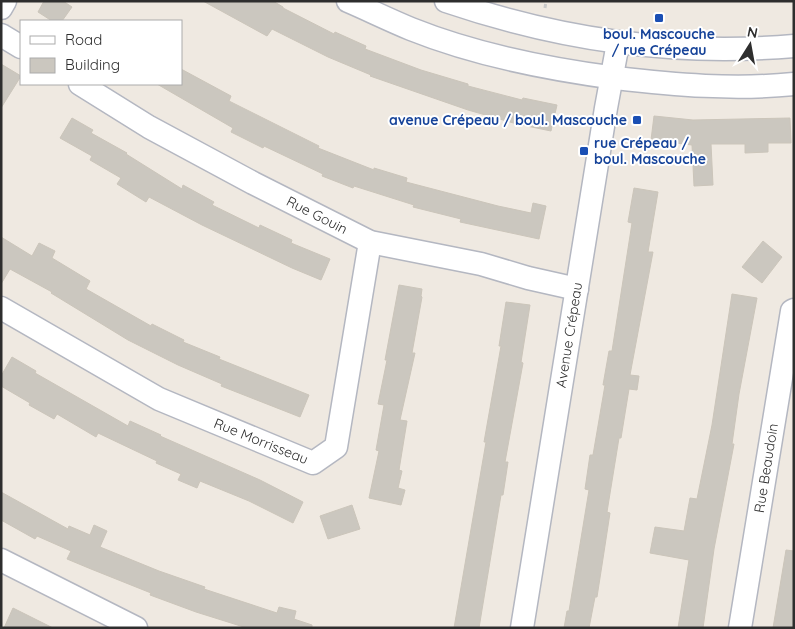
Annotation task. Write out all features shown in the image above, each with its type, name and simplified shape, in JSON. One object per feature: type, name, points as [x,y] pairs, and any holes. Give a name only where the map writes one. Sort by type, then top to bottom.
[{"type":"street","points":[[1,8],[5,1]]},
{"type":"street","points":[[348,1],[412,29],[478,51],[511,60],[577,73],[698,86],[794,84]]},
{"type":"street","points":[[446,1],[484,14],[541,29],[618,43],[752,49],[794,46]]},
{"type":"street","points":[[1,35],[20,46]]},
{"type":"street","name":"Avenue Crépeau","points":[[522,628],[618,43]]},
{"type":"street","name":"Rue Gouin","points":[[82,85],[149,127],[253,183],[370,242],[482,264],[528,278],[577,289]]},
{"type":"street","name":"Rue Morrisseau","points":[[1,308],[159,399],[313,463],[336,447],[370,242]]},
{"type":"street","name":"Rue Beaudoin","points":[[740,628],[790,321],[794,310]]},
{"type":"street","points":[[1,560],[136,628]]},
{"type":"building","points":[[44,1],[63,1],[72,7],[63,20],[50,20],[38,12]]},
{"type":"building","points":[[203,1],[273,1],[334,34],[335,32],[366,46],[365,49],[421,70],[468,84],[468,86],[522,100],[523,98],[557,105],[551,131],[517,124],[468,110],[370,76],[272,29],[267,36]]},
{"type":"building","points":[[1,64],[20,75],[20,78],[1,108]]},
{"type":"building","points":[[182,70],[231,96],[229,101],[319,146],[318,148],[374,170],[374,168],[407,178],[406,182],[531,213],[533,203],[546,206],[539,239],[460,222],[461,219],[413,207],[414,205],[354,186],[353,188],[322,176],[323,174],[231,132],[233,128],[159,85],[182,85]]},
{"type":"building","points":[[654,116],[693,120],[790,118],[791,143],[768,143],[768,152],[745,153],[745,144],[711,144],[713,185],[694,186],[692,145],[651,140]]},
{"type":"building","points":[[72,118],[93,130],[91,133],[127,153],[182,189],[183,185],[214,202],[212,205],[259,228],[260,225],[292,240],[291,243],[330,259],[321,280],[202,225],[149,197],[146,202],[117,184],[121,178],[90,160],[92,156],[60,138]]},
{"type":"building","points":[[634,188],[658,192],[648,252],[653,252],[630,375],[639,376],[637,390],[629,389],[621,438],[619,438],[607,512],[610,513],[597,597],[595,597],[589,628],[564,628],[567,611],[569,611],[589,490],[585,489],[590,455],[593,455],[609,351],[612,351],[632,223],[628,222]]},
{"type":"building","points":[[1,237],[32,256],[39,243],[55,251],[52,258],[90,281],[86,289],[151,326],[152,324],[184,340],[183,342],[220,357],[219,359],[309,395],[300,417],[221,386],[222,384],[128,340],[52,292],[10,269],[1,284]]},
{"type":"building","points":[[763,241],[782,257],[762,283],[742,267]]},
{"type":"building","points":[[399,285],[422,289],[412,353],[415,353],[400,420],[407,421],[399,470],[402,471],[398,488],[405,490],[401,505],[369,498],[379,451],[376,450],[384,405],[378,404]]},
{"type":"building","points":[[732,294],[757,298],[739,394],[732,444],[734,444],[714,549],[703,628],[678,628],[689,560],[650,553],[655,527],[684,531],[690,498],[697,499],[712,425]]},
{"type":"building","points":[[506,302],[530,305],[521,362],[523,363],[505,462],[508,462],[503,495],[501,495],[479,628],[454,628],[486,442],[484,442],[501,346],[499,346]]},
{"type":"building","points":[[12,357],[36,371],[35,373],[128,426],[130,421],[260,480],[303,502],[293,523],[249,501],[200,481],[197,488],[178,480],[181,474],[156,463],[157,461],[98,433],[96,437],[57,414],[54,419],[29,405],[30,403],[1,386],[1,376]]},
{"type":"building","points":[[1,492],[68,529],[69,526],[90,535],[94,525],[107,531],[100,547],[205,587],[204,589],[277,613],[279,607],[296,611],[294,619],[312,625],[312,628],[247,628],[150,595],[151,593],[67,559],[71,551],[37,536],[35,539],[1,520]]},
{"type":"building","points":[[352,505],[360,529],[328,539],[320,516]]},
{"type":"building","points":[[786,550],[794,551],[794,628],[773,628]]},
{"type":"building","points":[[13,608],[53,628],[4,628]]},
{"type":"place","name":"boul. Mascouche / rue Crépeau","points":[[659,18]]},
{"type":"place","name":"avenue Crépeau / boul. Mascouche","points":[[637,120]]},
{"type":"place","name":"rue Crépeau / boul. Mascouche","points":[[584,151]]}]
